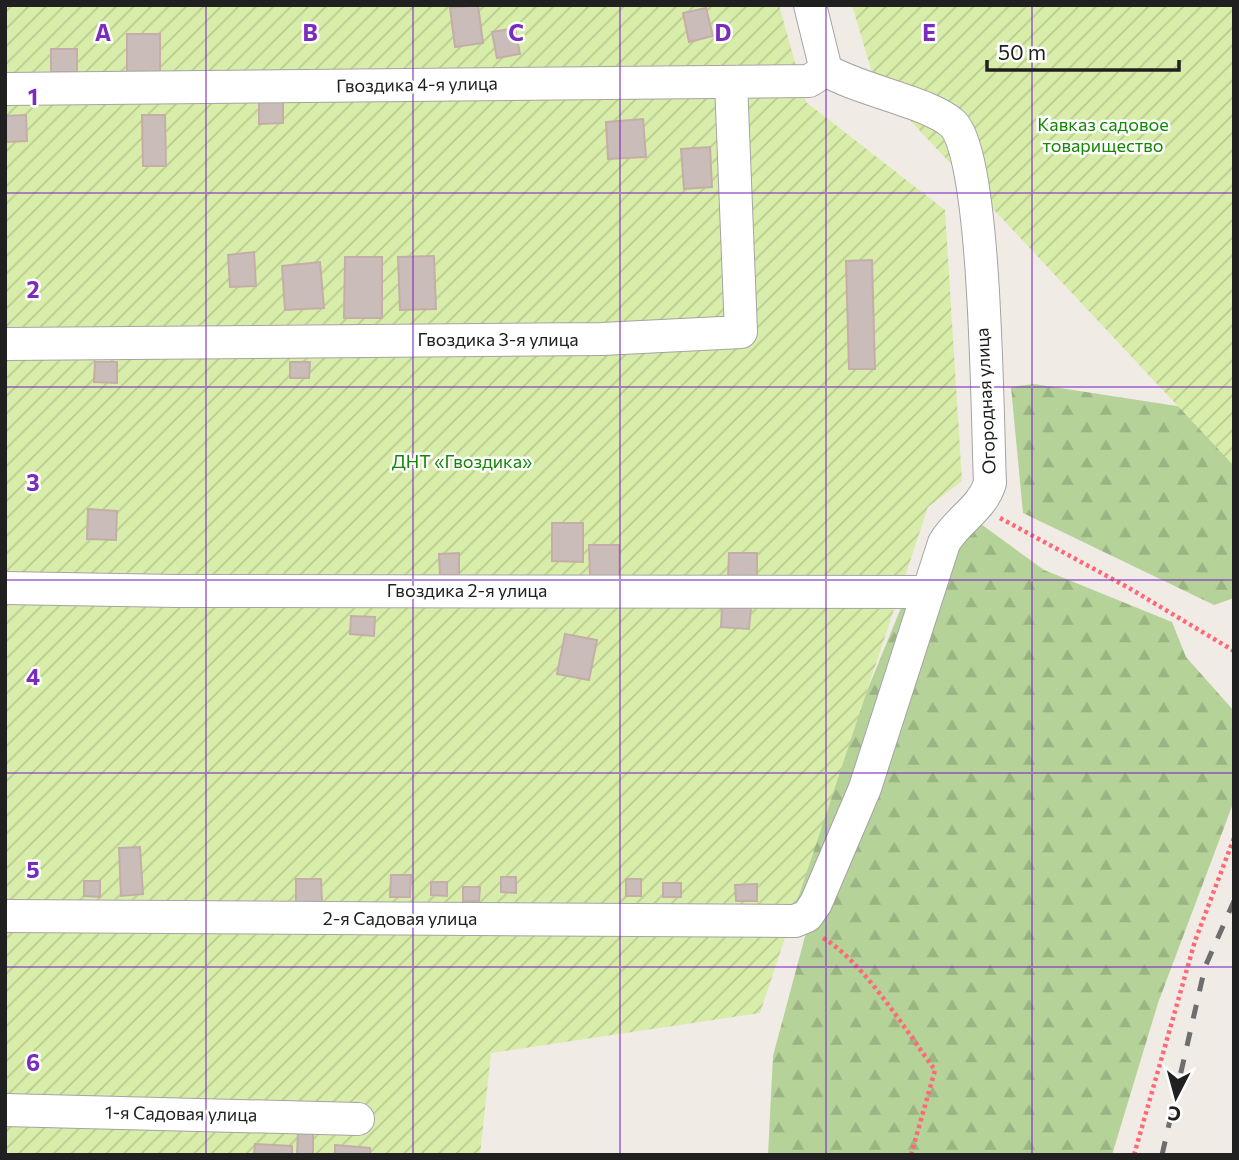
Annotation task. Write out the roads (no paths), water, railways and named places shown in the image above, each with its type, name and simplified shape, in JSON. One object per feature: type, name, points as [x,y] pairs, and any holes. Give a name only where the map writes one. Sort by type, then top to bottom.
[{"type":"street","points":[[810,5],[826,69]]},
{"type":"street","name":"Гвоздика 4-я улица","points":[[5,89],[809,81],[826,69]]},
{"type":"street","name":"Огородная улица","points":[[795,922],[807,916],[816,903],[865,788],[928,592],[951,531],[985,499],[990,483],[979,235],[972,170],[964,141],[953,123],[937,114],[841,79],[826,69]]},
{"type":"street","name":"Гвоздика 3-я улица","points":[[5,344],[602,339],[741,332],[731,82]]},
{"type":"street","name":"Гвоздика 2-я улица","points":[[5,588],[176,591],[928,592]]},
{"type":"street","name":"2-я Садовая улица","points":[[5,916],[795,922]]},
{"type":"street","name":"1-я Садовая улица","points":[[5,1110],[358,1119]]},
{"type":"railway","points":[[1162,1155],[1205,967],[1234,901]]},
{"type":"park label","name":"Кавказ садовое товарищество","points":[[1103,135]]},
{"type":"park label","name":"ДНТ «Гвоздика»","points":[[462,462]]}]
